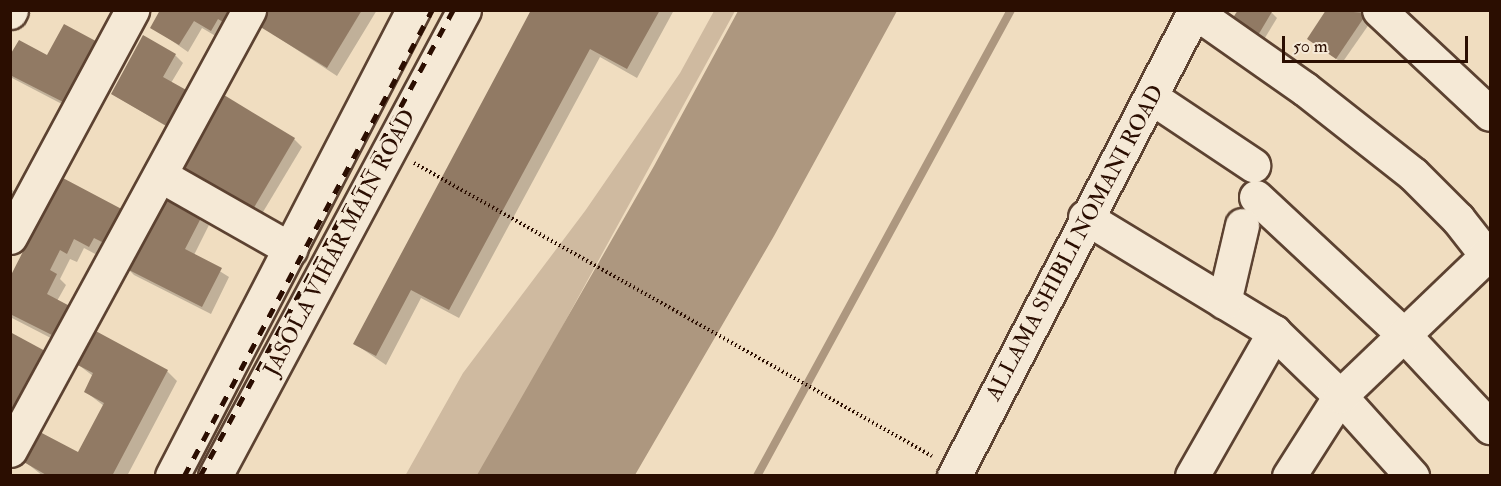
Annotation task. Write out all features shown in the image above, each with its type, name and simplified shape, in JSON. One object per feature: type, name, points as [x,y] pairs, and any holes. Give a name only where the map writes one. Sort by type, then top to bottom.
[{"type":"street","points":[[10,237],[132,10]]},
{"type":"street","points":[[10,450],[249,10]]},
{"type":"street","name":"JASOLA VIHAR MAIN ROAD","points":[[172,476],[413,10]]},
{"type":"street","points":[[1379,10],[1491,114]]},
{"type":"street","points":[[1195,11],[1305,89],[1413,174],[1489,254],[1402,333],[1340,396],[1289,476]]},
{"type":"street","name":"ALLAMA SHIBLI NOMANI ROAD","points":[[955,473],[1085,217],[1195,11]]},
{"type":"street","name":"JASOLA VIHAR MAIN ROAD","points":[[214,476],[350,226],[456,13]]},
{"type":"street","points":[[1151,97],[1253,165]]},
{"type":"street","points":[[160,175],[290,249]]},
{"type":"street","points":[[310,207],[350,226]]},
{"type":"street","points":[[1224,302],[1249,211],[1402,333],[1491,427]]},
{"type":"street","points":[[1085,217],[1274,332],[1340,396],[1412,476]]},
{"type":"street","points":[[1196,474],[1274,332]]},
{"type":"path","points":[[411,160],[955,473]]},
{"type":"shaded area","points":[[714,11],[735,11],[481,475],[405,476],[463,373],[585,211],[680,73]]},
{"type":"shaded area","points":[[738,11],[897,11],[774,236],[635,475],[477,475],[654,166]]},
{"type":"building","points":[[160,10],[247,10],[235,29],[218,19],[211,31],[194,21],[179,45],[150,28]]},
{"type":"building","points":[[254,10],[362,10],[327,68],[249,20]]},
{"type":"building","points":[[531,10],[660,10],[627,69],[590,49],[449,310],[411,290],[376,356],[353,344]]},
{"type":"building","points":[[1238,10],[1273,10],[1251,47],[1225,30]]},
{"type":"building","points":[[1326,10],[1367,13],[1336,59],[1307,39]]},
{"type":"building","points":[[64,24],[105,46],[73,107],[10,75],[10,55],[19,40],[47,55]]},
{"type":"building","points":[[143,35],[176,54],[163,77],[197,96],[177,132],[111,94]]},
{"type":"building","points":[[224,95],[295,138],[252,211],[181,169]]},
{"type":"building","points":[[61,177],[131,214],[114,248],[94,238],[89,247],[74,239],[67,254],[60,250],[50,270],[57,274],[47,294],[81,312],[66,342],[10,314],[10,277]]},
{"type":"building","points":[[161,195],[202,216],[185,249],[222,268],[202,307],[125,268]]},
{"type":"building","points":[[92,329],[168,370],[112,476],[48,476],[22,461],[38,431],[78,452],[104,403],[84,392],[93,373],[74,363]]},
{"type":"building","points":[[10,332],[47,352],[10,417]]},
{"type":"waterway","points":[[757,476],[1011,10]]},
{"type":"railway","points":[[184,476],[432,10]]},
{"type":"railway","points":[[200,476],[453,10]]}]
